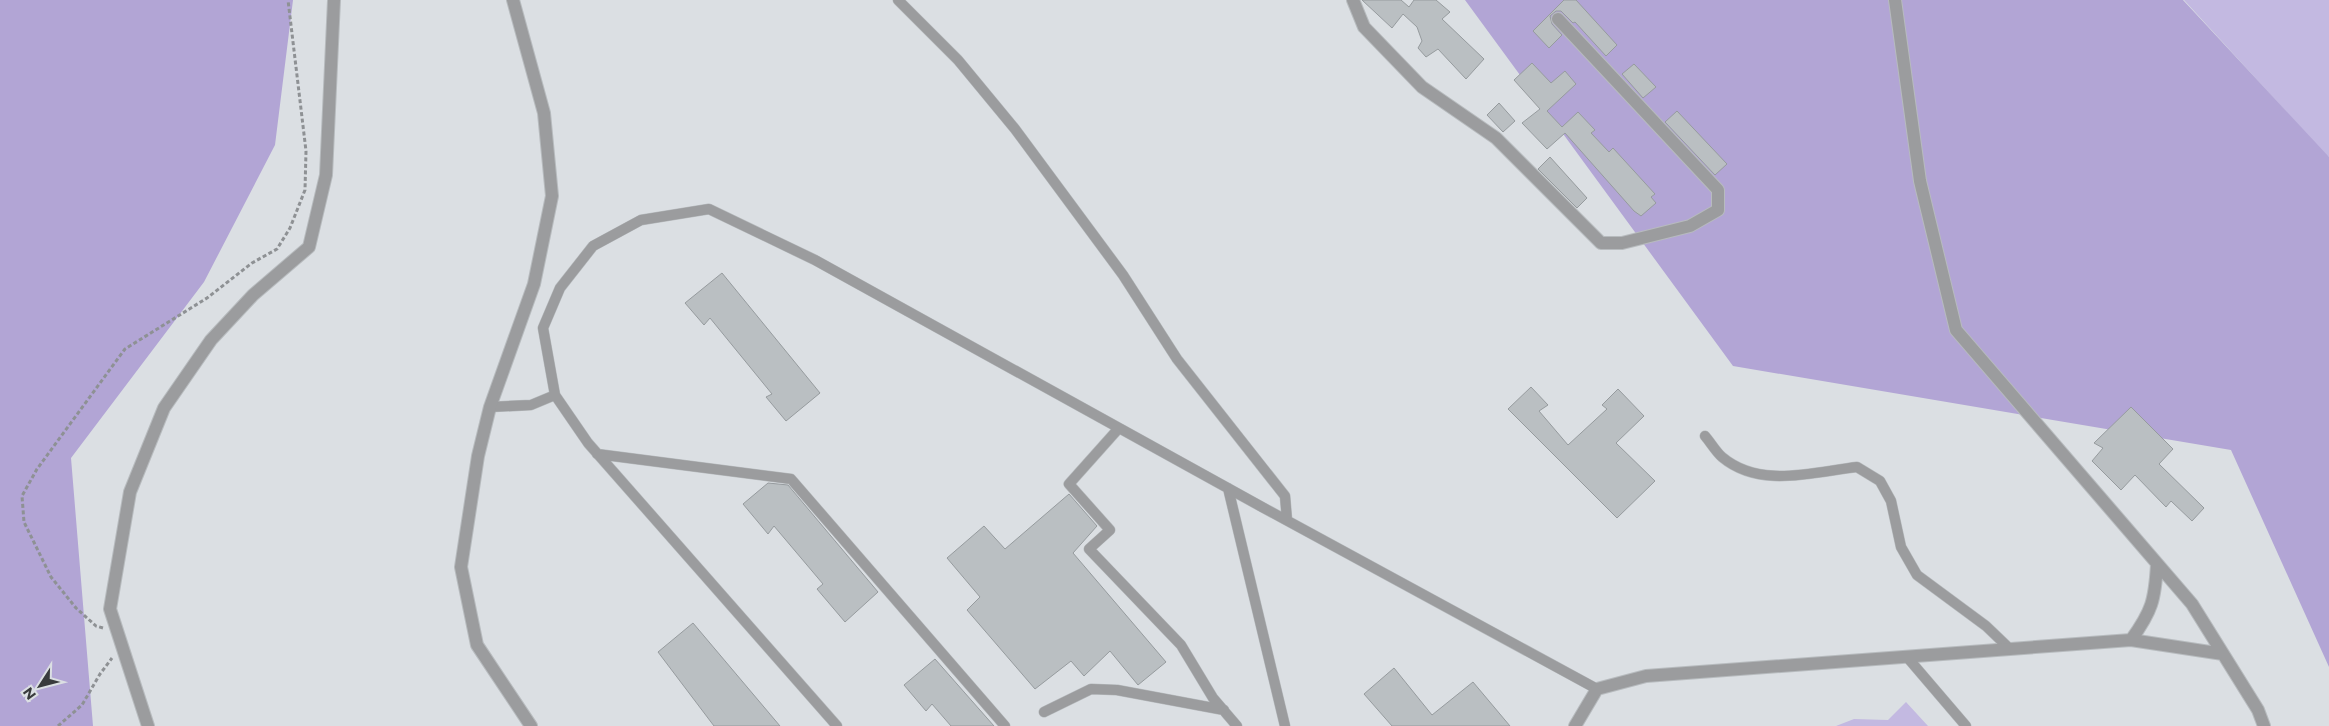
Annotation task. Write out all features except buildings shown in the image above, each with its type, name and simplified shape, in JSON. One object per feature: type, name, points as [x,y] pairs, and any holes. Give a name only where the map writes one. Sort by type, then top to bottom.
[{"type":"street","points":[[148,726],[110,609],[130,492],[164,408],[211,340],[253,295],[309,247],[326,175],[334,0]]},
{"type":"street","points":[[513,0],[544,113],[552,196],[534,284],[490,407],[478,456],[461,567],[478,645],[531,726]]},
{"type":"street","points":[[1353,0],[1364,27],[1422,87],[1496,138],[1601,243],[1622,243],[1690,226],[1718,210],[1718,190],[1558,19]]},
{"type":"street","points":[[1895,0],[1920,181],[1956,330],[2192,604],[2258,710],[2264,726]]},
{"type":"street","points":[[2131,640],[2147,617],[2156,594],[2157,564]]},
{"type":"street","points":[[1575,726],[1597,689],[1646,676],[2131,640],[2223,654]]},
{"type":"lane","points":[[898,0],[958,60],[1020,136],[1123,275],[1177,359],[1285,496],[1287,520]]},
{"type":"lane","points":[[837,726],[597,454],[555,395],[543,328],[560,288],[593,246],[641,220],[709,209],[815,260],[1597,689]]},
{"type":"lane","points":[[490,407],[531,405],[555,395]]},
{"type":"lane","points":[[1119,428],[1069,484],[1110,530],[1089,549],[1181,645],[1224,710],[1237,726]]},
{"type":"lane","points":[[1706,436],[1721,457],[1740,470],[1773,478],[1857,467],[1880,482],[1891,501],[1901,547],[1917,575],[1986,626],[2010,649]]},
{"type":"lane","points":[[597,454],[791,479],[1005,726]]},
{"type":"lane","points":[[1228,488],[1285,726]]},
{"type":"lane","points":[[1908,657],[1966,726]]},
{"type":"lane","points":[[1044,712],[1091,689],[1117,690],[1224,710]]},
{"type":"path","points":[[118,633],[96,626],[76,608],[51,576],[24,522],[22,496],[37,469],[125,349],[207,298],[252,263],[277,249],[290,228],[305,190],[306,151],[288,0]]},
{"type":"path","points":[[58,726],[82,705],[100,674],[122,646]]},
{"type":"shaded area","points":[[0,0],[293,0],[275,145],[204,282],[71,458],[93,726],[0,726]]},
{"type":"shaded area","points":[[1465,0],[2183,0],[2329,157],[2329,667],[2231,450],[1733,366]]},
{"type":"shaded area","points":[[2184,0],[2329,0],[2329,157],[2326,155]]},
{"type":"shaded area","points":[[1906,702],[1928,726],[1836,726],[1854,719],[1888,720]]}]
